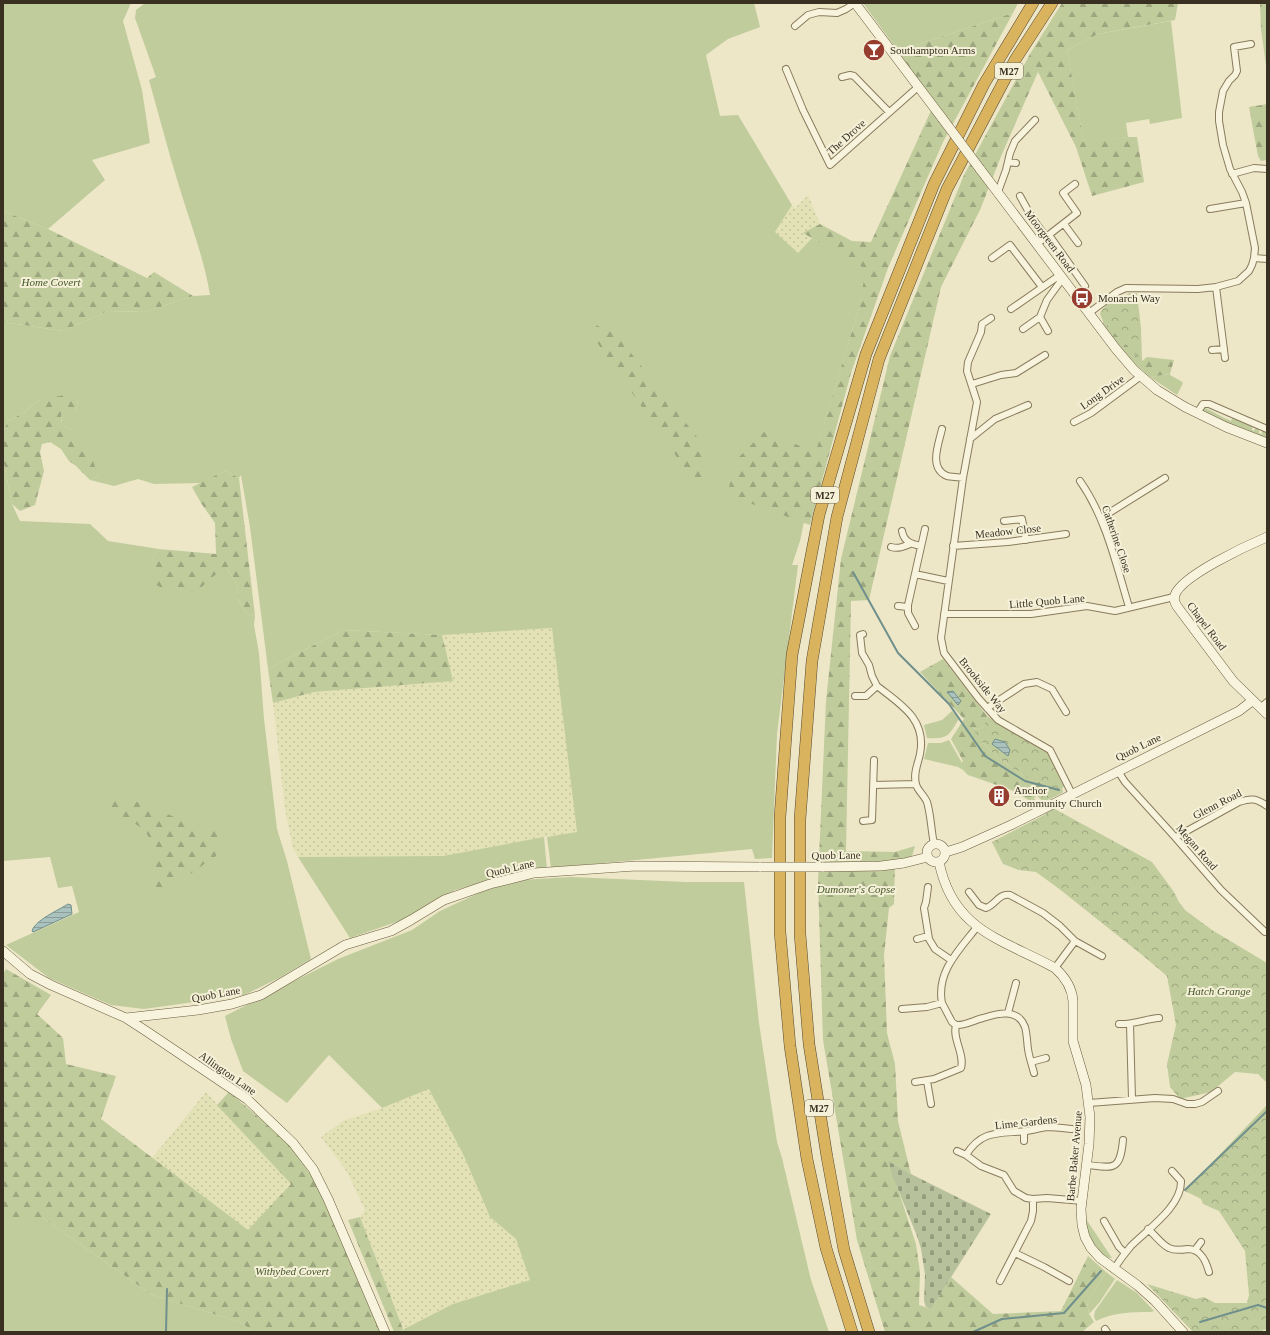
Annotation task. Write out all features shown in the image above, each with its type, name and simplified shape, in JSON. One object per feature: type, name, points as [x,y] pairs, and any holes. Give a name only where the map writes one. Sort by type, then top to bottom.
[{"type":"highway","name":"M27","points":[[852,1332],[826,1248],[807,1159],[790,1046],[780,932],[780,817],[792,655],[819,515],[866,354],[934,184],[984,84],[1033,3]]},
{"type":"highway","name":"M27","points":[[869,1332],[844,1250],[809,1044],[800,934],[800,819],[812,661],[837,517],[879,359],[947,189],[1015,60],[1052,3]]},
{"type":"street","points":[[795,26],[808,15],[819,12],[837,12],[846,9],[855,3]]},
{"type":"street","name":"Moorgreen Road","points":[[855,3],[1116,349],[1141,376],[1157,390],[1185,407],[1233,430],[1267,443]]},
{"type":"street","points":[[1089,313],[1117,292],[1126,288],[1198,289],[1216,287],[1232,284],[1241,279],[1249,271],[1254,258],[1255,248],[1246,203],[1232,174],[1221,132],[1219,112],[1223,91],[1229,81],[1236,75],[1237,71],[1234,47],[1251,44]]},
{"type":"street","name":"The Drove","points":[[786,69],[830,165],[918,87]]},
{"type":"street","points":[[842,78],[850,75],[854,76],[889,112]]},
{"type":"street","points":[[998,192],[1015,140],[1035,120]]},
{"type":"street","points":[[1008,162],[1016,163]]},
{"type":"street","points":[[1232,174],[1254,168],[1267,169]]},
{"type":"street","points":[[1037,244],[1077,213],[1063,193],[1075,184]]},
{"type":"street","points":[[1020,196],[1031,216],[1085,286]]},
{"type":"street","points":[[1210,209],[1246,203]]},
{"type":"street","points":[[1064,224],[1078,244]]},
{"type":"street","points":[[992,258],[1010,245],[1042,287]]},
{"type":"street","points":[[1254,258],[1267,259]]},
{"type":"street","points":[[1010,309],[1061,276]]},
{"type":"street","points":[[1023,329],[1040,318],[1047,300],[1061,276]]},
{"type":"street","points":[[1216,287],[1225,358]]},
{"type":"street","name":"Brookside Way","points":[[991,318],[982,324],[981,332],[968,362],[967,371],[977,402],[963,478],[941,638],[944,653],[998,720],[1050,750],[1072,794]]},
{"type":"street","points":[[1040,318],[1048,331]]},
{"type":"street","points":[[1212,350],[1224,349]]},
{"type":"street","points":[[972,384],[1001,375],[1016,373],[1045,355]]},
{"type":"street","name":"Long Drive","points":[[1074,422],[1091,413],[1141,376]]},
{"type":"street","points":[[1197,413],[1203,404],[1209,404],[1267,429]]},
{"type":"street","points":[[970,439],[995,420],[1028,405]]},
{"type":"street","points":[[942,429],[935,458],[937,467],[946,476],[963,478]]},
{"type":"street","points":[[1101,518],[1165,478]]},
{"type":"street","name":"Catherine Close","points":[[1080,481],[1093,500],[1101,518],[1129,608]]},
{"type":"street","points":[[1004,521],[1022,519],[1026,540]]},
{"type":"street","points":[[915,626],[908,613],[908,607],[925,529]]},
{"type":"street","points":[[902,531],[905,540],[910,544],[921,546]]},
{"type":"street","name":"Meadow Close","points":[[953,546],[1008,542],[1066,534]]},
{"type":"street","name":"Chapel Road","points":[[1265,708],[1252,700],[1228,675],[1179,609],[1175,603],[1174,597],[1179,588],[1195,576],[1239,549],[1267,536]]},
{"type":"street","points":[[891,547],[902,548],[910,544]]},
{"type":"street","points":[[915,574],[948,581]]},
{"type":"street","name":"Little Quob Lane","points":[[944,614],[1031,614],[1087,606],[1116,611],[1174,597]]},
{"type":"street","points":[[898,606],[908,607]]},
{"type":"street","points":[[863,634],[860,635],[862,653],[869,665],[877,686],[907,710],[915,719],[921,741],[920,754],[915,769],[916,784],[926,801],[934,844]]},
{"type":"street","points":[[987,708],[1024,684],[1037,682],[1052,689],[1066,712]]},
{"type":"street","points":[[855,696],[866,696],[877,686]]},
{"type":"street","name":"Quob Lane","points":[[946,852],[962,847],[1011,825],[1239,711],[1252,700]]},
{"type":"street","points":[[863,821],[872,820],[874,760]]},
{"type":"street","name":"Megan Road","points":[[1118,771],[1125,782],[1176,837],[1221,890],[1264,932],[1267,932]]},
{"type":"street","points":[[874,786],[916,784]]},
{"type":"street","name":"Glenn Road","points":[[1176,837],[1239,802],[1250,798],[1260,801],[1267,806]]},
{"type":"street","points":[[934,844],[942,846],[946,852],[944,858],[939,862],[932,862],[928,857],[927,850],[934,844]]},
{"type":"street","name":"Quob Lane","points":[[126,1018],[232,1004],[261,995],[345,945],[391,930],[444,900],[497,882],[534,873],[636,866],[881,866],[904,863],[928,857]]},
{"type":"street","name":"Barbe Baker Avenue","points":[[939,862],[941,872],[950,895],[960,910],[977,927],[994,938],[1055,968],[1066,979],[1071,990],[1073,1001],[1073,1041],[1086,1085],[1089,1103],[1090,1130],[1082,1218],[1085,1237],[1095,1253],[1114,1269],[1137,1284],[1184,1332]]},
{"type":"street","points":[[928,887],[924,908],[928,936],[935,949],[951,960]]},
{"type":"street","points":[[969,892],[979,905],[986,908],[1003,895],[1010,894],[1043,913],[1060,926],[1074,941],[1102,956]]},
{"type":"street","points":[[977,927],[951,960],[941,984],[942,1003],[952,1022],[956,1025],[962,1025],[996,1014],[1008,1013],[1020,1018],[1025,1026],[1034,1073]]},
{"type":"street","points":[[917,939],[928,936]]},
{"type":"street","points":[[1055,968],[1074,941]]},
{"type":"street","name":"Allington Lane","points":[[3,951],[30,974],[51,985],[126,1018],[146,1031],[247,1099],[293,1143],[313,1169],[328,1199],[386,1332]]},
{"type":"street","points":[[1008,1013],[1016,983]]},
{"type":"street","points":[[902,1009],[927,1007],[942,1003]]},
{"type":"street","points":[[146,1031],[153,1015]]},
{"type":"street","points":[[1119,1024],[1130,1024],[1159,1018]]},
{"type":"street","points":[[1130,1024],[1132,1099]]},
{"type":"street","points":[[914,1082],[927,1081],[962,1068],[955,1032],[956,1025]]},
{"type":"street","points":[[1031,1062],[1046,1058]]},
{"type":"street","points":[[927,1081],[931,1104]]},
{"type":"street","points":[[1089,1103],[1159,1098],[1194,1104],[1202,1102],[1218,1091]]},
{"type":"street","name":"Lime Gardens","points":[[966,1155],[973,1144],[985,1137],[1006,1132],[1049,1127],[1072,1128]]},
{"type":"street","points":[[1024,1131],[1024,1141]]},
{"type":"street","points":[[1086,1165],[1108,1167],[1117,1163],[1121,1155],[1123,1140]]},
{"type":"street","points":[[956,1151],[966,1155],[981,1166],[1004,1175],[1017,1193],[1026,1198],[1083,1201]]},
{"type":"street","points":[[1114,1269],[1126,1253],[1174,1202],[1180,1191],[1181,1181],[1172,1171]]},
{"type":"street","points":[[1000,1281],[1031,1221],[1033,1199]]},
{"type":"street","points":[[1104,1221],[1119,1247],[1126,1253]]},
{"type":"street","points":[[1148,1229],[1168,1248],[1181,1250],[1190,1249],[1202,1254],[1209,1272]]},
{"type":"street","points":[[1194,1250],[1201,1242]]},
{"type":"street","points":[[1015,1253],[1069,1281]]},
{"type":"green space","points":[[3,3],[131,3],[123,21],[142,90],[150,143],[92,160],[105,180],[48,229],[3,211]]},
{"type":"green space","points":[[145,3],[754,3],[760,27],[728,39],[706,55],[720,116],[738,115],[792,205],[775,232],[798,253],[812,238],[867,269],[859,308],[815,455],[727,494],[804,522],[800,541],[792,565],[798,565],[777,734],[772,858],[755,859],[752,849],[551,868],[547,837],[577,832],[552,628],[442,635],[343,630],[268,669],[250,527],[241,475],[239,478],[225,471],[202,483],[154,484],[138,479],[114,486],[90,480],[98,476],[73,431],[62,425],[62,412],[76,412],[78,399],[40,399],[23,413],[8,421],[3,432],[3,322],[63,331],[108,311],[145,312],[193,296],[210,295],[200,254],[175,173],[149,80],[156,77],[135,18],[136,10]]},
{"type":"green space","points":[[863,3],[1018,3],[1013,13],[898,51]]},
{"type":"green space","name":"Dumoner's Copse","points":[[1062,3],[1178,3],[1175,20],[1098,34],[1067,50],[1084,143],[1137,137],[1144,182],[1092,196],[1076,147],[1038,72],[1002,154],[980,210],[941,287],[869,600],[851,601],[846,851],[895,852],[915,846],[912,856],[895,862],[894,904],[889,908],[884,955],[887,1033],[895,1064],[898,1121],[911,1174],[889,1162],[916,1244],[920,1272],[919,1305],[931,1309],[951,1277],[993,1314],[1061,1311],[1088,1256],[1106,1272],[1087,1302],[1089,1314],[1094,1322],[1082,1332],[885,1332],[857,1240],[823,1040],[818,881],[826,701],[841,559],[890,356],[964,175],[1030,54]]},
{"type":"green space","points":[[1260,3],[1267,3],[1267,73],[1261,29]]},
{"type":"green space","points":[[1013,13],[943,142],[888,268],[851,373],[810,525],[727,495],[736,460],[767,429],[815,454],[859,308],[866,269],[803,233],[820,224],[852,241],[871,242],[934,104],[898,51]]},
{"type":"green space","points":[[1171,21],[1182,118],[1150,124],[1149,119],[1126,123],[1128,137],[1084,144],[1067,50],[1098,34]]},
{"type":"green space","points":[[1267,104],[1267,160],[1261,161],[1258,156],[1249,107]]},
{"type":"green space","points":[[808,195],[820,224],[804,233],[812,238],[798,253],[775,232],[792,205],[795,208]]},
{"type":"green space","name":"Home Covert","points":[[3,211],[48,229],[147,278],[154,272],[193,296],[145,312],[108,311],[63,331],[3,322]]},
{"type":"green space","points":[[1130,293],[1137,293],[1141,328],[1142,362],[1107,325],[1106,328],[1100,314],[1109,304]]},
{"type":"green space","points":[[580,318],[616,334],[708,451],[699,489]]},
{"type":"green space","points":[[1107,324],[1142,361],[1147,357],[1174,360],[1170,374],[1150,377],[1121,348],[1106,328]]},
{"type":"green space","points":[[1170,374],[1183,383],[1177,395],[1150,377]]},
{"type":"green space","points":[[65,395],[78,399],[76,412],[62,412],[62,425],[73,431],[88,445],[98,476],[90,480],[69,461],[61,449],[50,442],[42,444],[40,452],[44,471],[35,505],[20,511],[12,504],[3,459],[3,432],[8,421],[23,413],[40,399]]},
{"type":"green space","points":[[1203,407],[1231,421],[1233,417],[1253,426],[1252,430],[1254,431],[1256,427],[1259,428],[1259,433],[1262,434],[1262,430],[1267,431],[1267,439],[1204,411],[1202,409]]},
{"type":"green space","points":[[3,459],[12,504],[20,521],[90,524],[108,541],[159,549],[150,562],[226,568],[235,580],[240,603],[247,614],[255,616],[254,625],[259,653],[264,719],[277,829],[287,861],[311,959],[279,978],[244,995],[144,1009],[111,1005],[49,978],[6,945],[79,912],[72,886],[58,888],[50,857],[3,861]]},
{"type":"green space","points":[[225,471],[239,478],[255,616],[247,614],[240,603],[235,580],[226,568],[222,569],[198,590],[179,596],[154,584],[150,562],[159,549],[216,554],[215,523],[192,487]]},
{"type":"green space","points":[[553,628],[577,833],[443,856],[298,857],[293,849],[285,809],[273,703],[314,692],[452,681],[442,635]]},
{"type":"green space","points":[[343,630],[442,635],[453,681],[314,692],[273,703],[268,669]]},
{"type":"green space","points":[[943,659],[987,716],[985,727],[977,729],[973,728],[983,743],[998,758],[1030,780],[1044,783],[1044,790],[1030,801],[1014,791],[968,775],[958,767],[963,761],[951,739],[964,719],[920,672]]},
{"type":"green space","points":[[952,711],[959,719],[950,733],[940,738],[927,738],[924,725],[942,720]]},
{"type":"green space","points":[[987,716],[1049,754],[1064,787],[1062,788],[1062,793],[1044,802],[1037,796],[1044,790],[1044,783],[1030,780],[998,758],[983,743],[972,728],[977,729],[984,727]]},
{"type":"green space","points":[[949,740],[962,763],[958,767],[924,759],[928,743],[941,743]]},
{"type":"green space","points":[[114,793],[205,829],[216,826],[228,834],[216,856],[157,899],[151,887],[157,855],[145,830],[109,808],[108,798]]},
{"type":"green space","points":[[1034,798],[1038,804],[1037,806],[1026,809],[1023,807]]},
{"type":"green space","name":"Hatch Grange","points":[[1053,808],[1152,862],[1185,910],[1212,930],[1267,963],[1267,1083],[1258,1074],[1235,1072],[1211,1092],[1180,1099],[1170,1087],[1167,1064],[1176,1025],[1167,976],[1036,872],[1019,870],[1003,864],[992,842],[1044,815]]},
{"type":"green space","points":[[544,837],[547,869],[491,880],[455,890],[408,918],[350,938],[298,857],[443,856]]},
{"type":"green space","points":[[571,877],[686,882],[744,882],[759,1023],[777,1142],[811,1280],[829,1332],[402,1332],[404,1329],[453,1304],[530,1280],[516,1239],[490,1217],[464,1156],[429,1089],[382,1108],[329,1055],[287,1103],[243,1071],[231,1039],[225,1016],[338,959],[412,930],[440,911],[483,891],[520,880]]},
{"type":"green space","name":"Withybed Covert","points":[[6,969],[51,995],[37,1014],[63,1038],[66,1064],[116,1076],[101,1119],[248,1230],[291,1184],[217,1105],[229,1092],[290,1144],[327,1200],[385,1332],[254,1332],[240,1322],[152,1295],[43,1218],[3,1218],[3,974]]},
{"type":"green space","points":[[429,1089],[464,1156],[490,1217],[516,1239],[530,1280],[453,1304],[403,1329],[360,1217],[365,1210],[347,1172],[321,1137],[343,1121],[382,1108]]},
{"type":"green space","points":[[206,1092],[291,1184],[248,1231],[152,1158]]},
{"type":"green space","points":[[1267,1105],[1267,1329],[1258,1332],[1193,1332],[1147,1284],[1196,1299],[1204,1297],[1215,1303],[1247,1303],[1249,1295],[1245,1251],[1219,1211],[1203,1204],[1201,1199],[1185,1191]]},
{"type":"green space","points":[[888,1161],[991,1214],[931,1309],[926,1307],[924,1301],[925,1274],[921,1249]]},
{"type":"green space","points":[[1084,1216],[1112,1258],[1100,1254],[1092,1243]]},
{"type":"green space","points":[[360,1217],[403,1329],[402,1332],[394,1332],[348,1220]]},
{"type":"green space","points":[[3,1218],[43,1218],[152,1295],[240,1322],[254,1332],[3,1332]]},
{"type":"green space","points":[[1106,1272],[1115,1279],[1099,1303],[1089,1314],[1087,1302]]},
{"type":"green space","points":[[1117,1280],[1137,1293],[1154,1311],[1116,1314],[1096,1321],[1094,1317],[1095,1311]]},
{"type":"water","points":[[953,691],[961,701],[958,705],[947,692]]},
{"type":"water","points":[[995,739],[1005,742],[1010,750],[1008,756],[992,744]]},
{"type":"water","points":[[68,904],[71,905],[72,914],[33,932],[32,931],[42,919]]},
{"type":"waterway","points":[[853,572],[898,653],[949,704],[985,756],[1025,781],[1059,790]]},
{"type":"waterway","points":[[1185,1190],[1267,1111]]},
{"type":"waterway","points":[[973,1332],[1002,1319],[1064,1313],[1101,1271]]},
{"type":"waterway","points":[[166,1332],[167,1289]]},
{"type":"waterway","points":[[1200,1322],[1258,1305],[1267,1308]]},
{"type":"place","name":"Southampton Arms","points":[[874,50]]},
{"type":"place","name":"Monarch Way","points":[[1082,298]]},
{"type":"place","name":"Anchor Community Church","points":[[999,796]]}]
